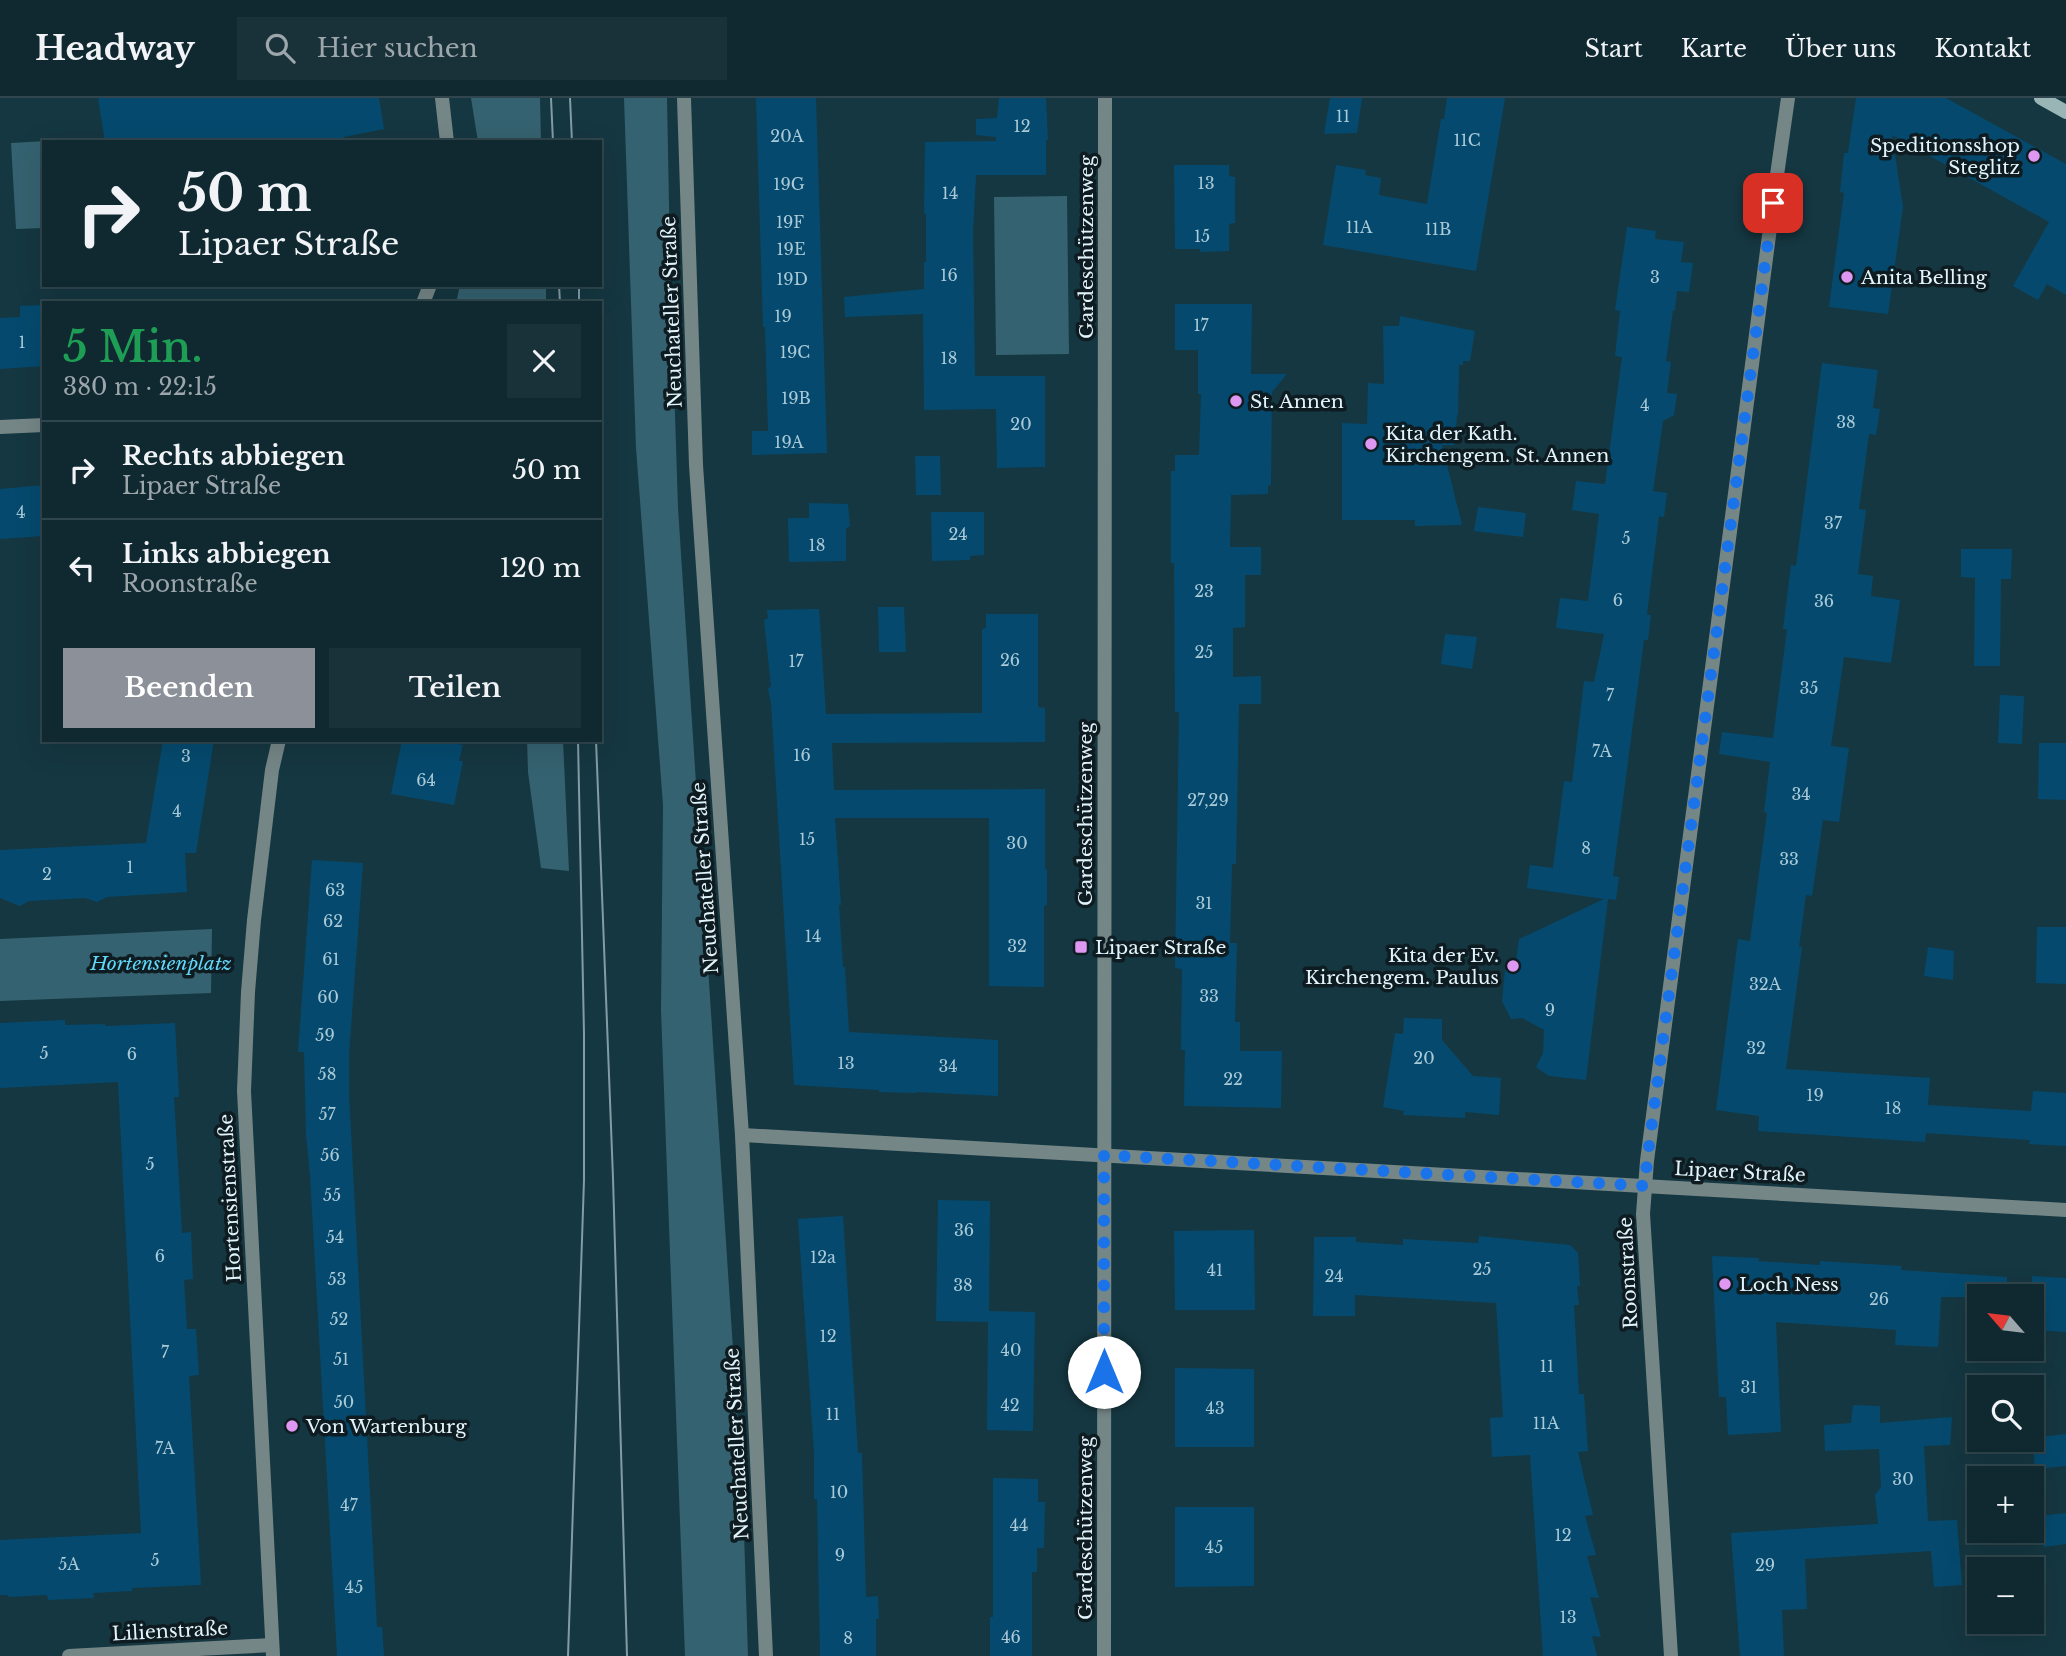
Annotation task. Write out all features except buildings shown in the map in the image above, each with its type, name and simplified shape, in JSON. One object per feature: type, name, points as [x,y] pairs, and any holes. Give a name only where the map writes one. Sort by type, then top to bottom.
[{"type":"main road","points":[[2041,98],[2066,111]]},
{"type":"street","points":[[442,98],[447,140]]},
{"type":"street","name":"Neuchateller Straße","points":[[684,98],[696,465],[742,1135],[766,1656]]},
{"type":"street","name":"Gardeschützenweg","points":[[1104,1656],[1105,98]]},
{"type":"street","name":"Roonstraße","points":[[1671,1656],[1643,1214],[1645,1186],[1788,98]]},
{"type":"street","points":[[0,428],[42,425]]},
{"type":"street","name":"Hortensienstraße","points":[[272,1650],[244,1091],[254,920],[272,770],[279,742]]},
{"type":"street","name":"Lipaer Straße","points":[[742,1135],[2066,1210]]},
{"type":"street","name":"Lilienstraße","points":[[69,1656],[272,1650]]},
{"type":"green space","points":[[471,98],[540,98],[541,140],[478,140]]},
{"type":"green space","points":[[624,98],[667,98],[678,508],[743,1502],[748,1656],[685,1656],[661,1010],[663,805],[636,448]]},
{"type":"green space","points":[[42,141],[42,228],[16,229],[11,143]]},
{"type":"green space","points":[[1067,196],[1069,354],[996,355],[994,197]]},
{"type":"green space","points":[[460,287],[546,287],[546,301],[456,301]]},
{"type":"green space","points":[[527,742],[563,742],[569,871],[541,868],[528,772]]},
{"type":"green space","name":"Hortensienplatz","points":[[212,929],[211,993],[0,1001],[0,939]]},
{"type":"tram line","points":[[551,98],[553,140]]},
{"type":"tram line","points":[[570,98],[572,140]]},
{"type":"tram line","points":[[559,287],[560,301]]},
{"type":"tram line","points":[[579,287],[579,301]]},
{"type":"tram line","points":[[568,1656],[584,1180],[578,742]]},
{"type":"tram line","points":[[596,742],[613,1178],[627,1656]]},
{"type":"place","name":"Speditionsshop Steglitz","points":[[2034,156]]},
{"type":"place","name":"Anita Belling","points":[[1847,277]]},
{"type":"place","name":"St. Annen","points":[[1236,401]]},
{"type":"place","name":"Kita der Kath. Kirchengem. St. Annen","points":[[1371,444]]},
{"type":"place","name":"Lipaer Straße","points":[[1081,947]]},
{"type":"place","name":"Kita der Ev. Kirchengem. Paulus","points":[[1513,966]]},
{"type":"place","name":"Loch Ness","points":[[1725,1284]]},
{"type":"place","name":"Von Wartenburg","points":[[292,1426]]},
{"type":"route","points":[[1104,1372],[1104,1155],[1645,1186],[1773,203]]}]
